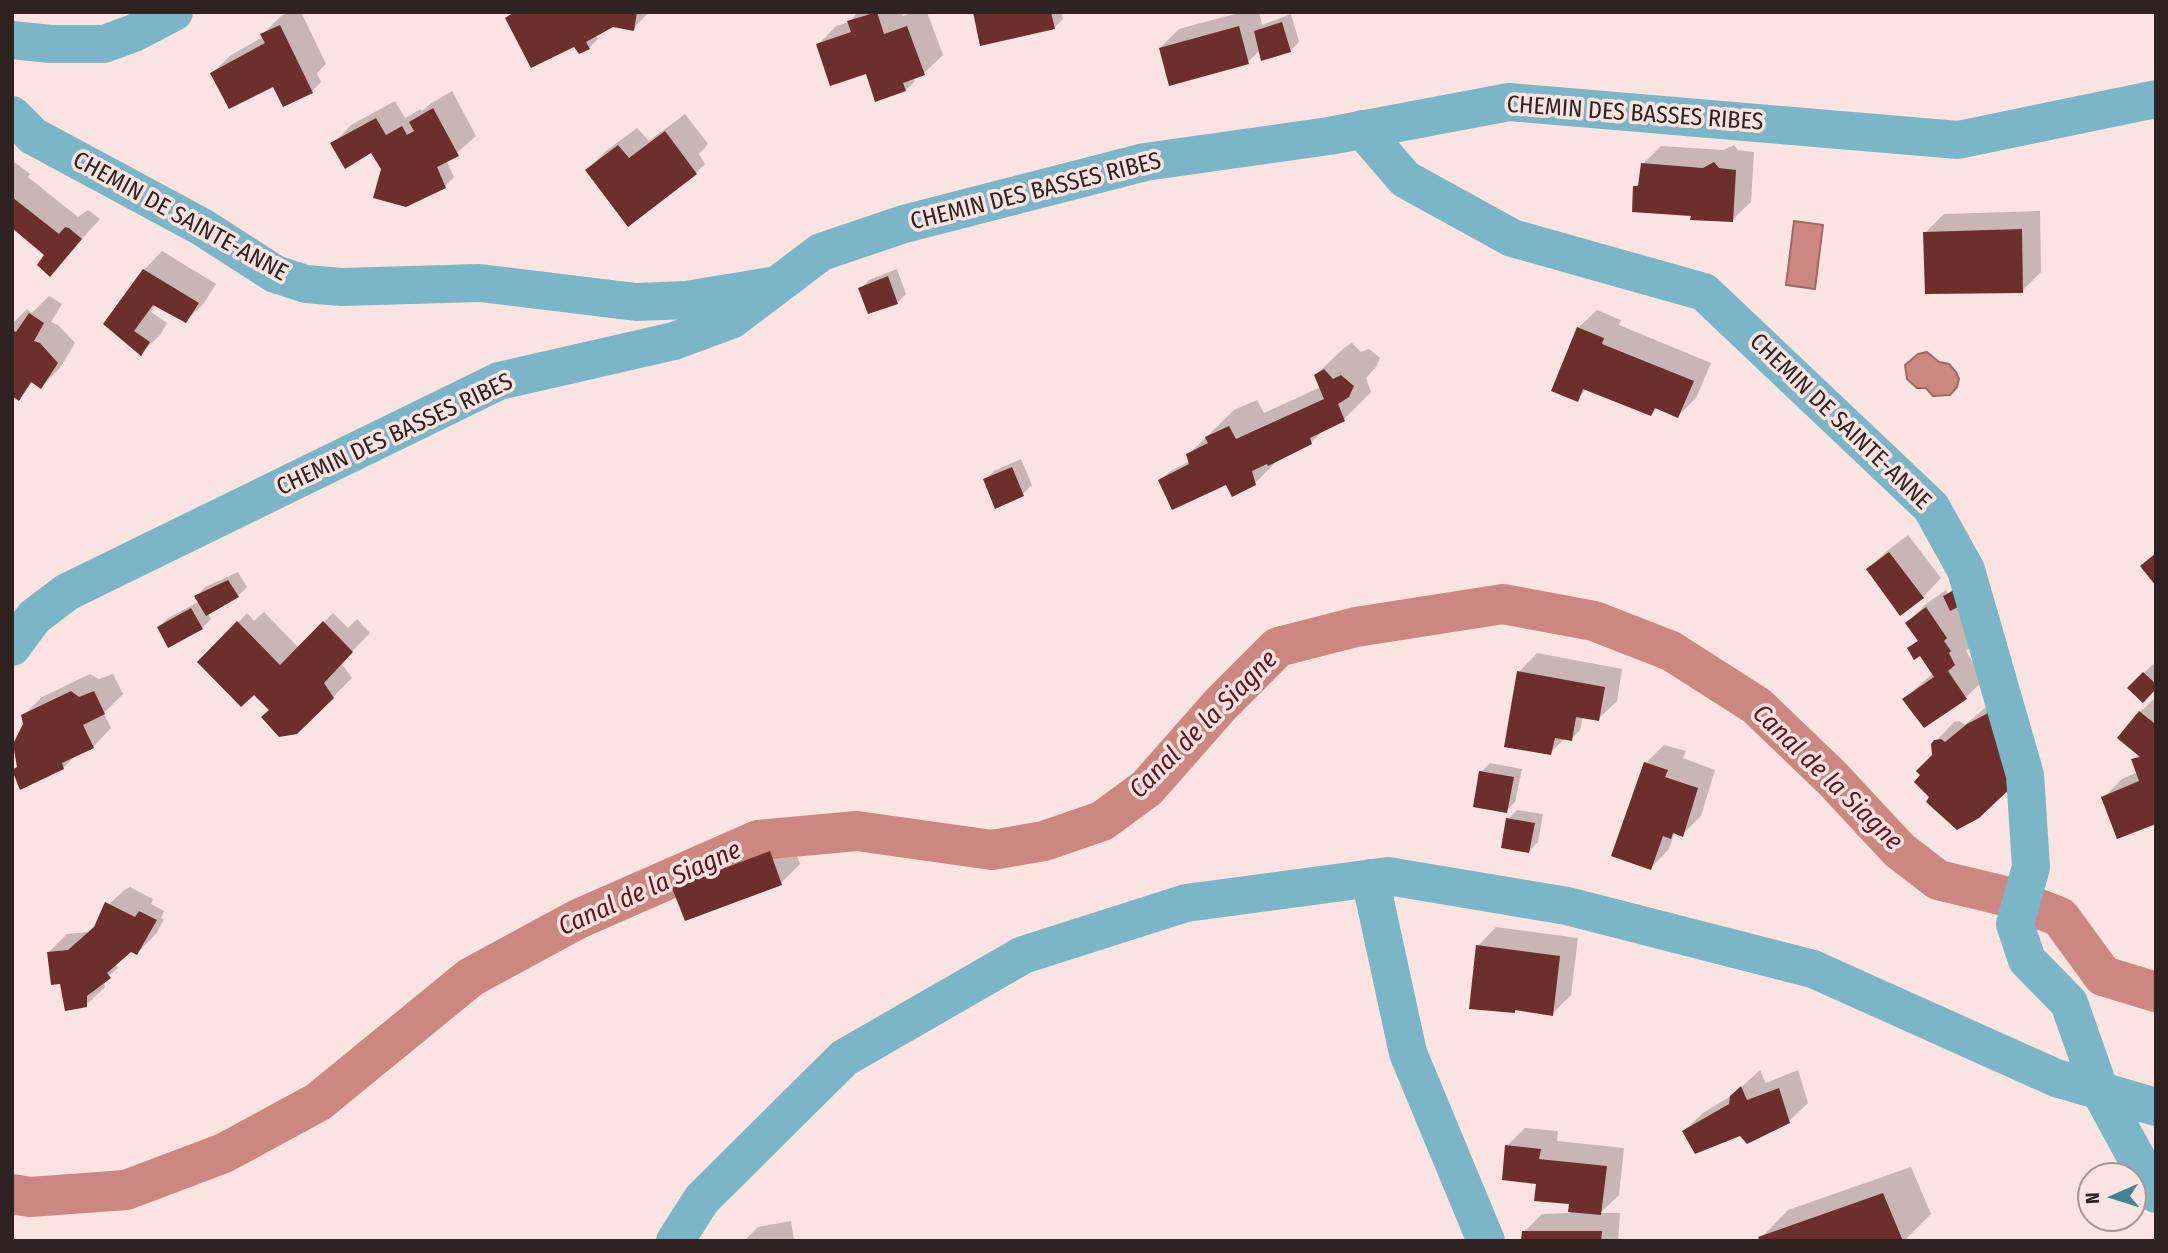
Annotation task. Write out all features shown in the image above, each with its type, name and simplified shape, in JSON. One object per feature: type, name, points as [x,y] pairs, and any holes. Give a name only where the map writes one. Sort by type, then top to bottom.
[{"type":"street","points":[[12,40],[50,44],[104,44],[134,33],[174,12]]},
{"type":"street","name":"CHEMIN DES BASSES RIBES","points":[[12,647],[34,617],[67,592],[499,381],[674,341],[731,320],[821,252],[904,224],[1145,162],[1362,130],[1509,102],[1958,140],[2156,99]]},
{"type":"street","name":"CHEMIN DE SAINTE-ANNE","points":[[12,115],[33,136],[201,227],[275,274],[306,284],[342,287],[480,283],[636,302],[686,300],[777,285]]},
{"type":"street","name":"CHEMIN DE SAINTE-ANNE","points":[[1362,130],[1405,179],[1512,239],[1704,292],[1931,507],[1966,570],[2025,775],[2031,867],[2015,924],[2027,960],[2069,1003],[2100,1091],[2156,1194]]},
{"type":"street","points":[[675,1241],[702,1199],[845,1058],[1023,955],[1186,903],[1388,876],[1567,906],[1813,969],[2056,1078],[2156,1107]]},
{"type":"street","points":[[1370,878],[1408,1053],[1486,1241]]},
{"type":"shaded area","points":[[1794,221],[1823,225],[1815,289],[1786,285]]},
{"type":"shaded area","points":[[1927,352],[1939,362],[1949,364],[1956,372],[1959,379],[1957,387],[1950,395],[1933,396],[1926,388],[1917,388],[1907,379],[1905,365],[1918,354]]},
{"type":"building","points":[[515,12],[637,12],[634,31],[613,27],[586,42],[590,49],[579,54],[574,47],[531,68],[505,18]]},
{"type":"building","points":[[877,12],[884,34],[907,26],[925,75],[903,83],[906,91],[875,102],[866,74],[830,86],[816,44],[851,32],[847,21]]},
{"type":"building","points":[[973,12],[1051,12],[1055,29],[980,46]]},
{"type":"building","points":[[1282,22],[1291,52],[1261,61],[1254,31]]},
{"type":"building","points":[[280,25],[313,93],[283,107],[273,87],[229,109],[210,73],[265,43],[260,34]]},
{"type":"building","points":[[1239,26],[1249,64],[1169,86],[1159,48]]},
{"type":"building","points":[[433,108],[459,156],[437,167],[446,188],[406,207],[373,198],[381,169],[371,153],[345,169],[330,143],[376,118],[386,135],[402,126],[407,135],[414,131],[409,122]]},
{"type":"building","points":[[665,131],[697,174],[628,227],[585,170],[618,145],[629,158]]},
{"type":"building","points":[[1714,162],[1719,168],[1736,170],[1733,222],[1690,220],[1691,216],[1632,212],[1633,186],[1638,186],[1641,163],[1703,168]]},
{"type":"building","points":[[12,197],[59,234],[65,227],[82,239],[50,277],[37,265],[44,255],[12,228]]},
{"type":"building","points":[[2022,229],[2023,293],[1925,294],[1923,232]]},
{"type":"building","points":[[143,269],[199,303],[186,323],[153,305],[134,331],[150,342],[141,356],[103,324]]},
{"type":"building","points":[[888,276],[898,304],[868,314],[858,288]]},
{"type":"building","points":[[29,313],[44,323],[34,341],[40,343],[58,363],[41,389],[31,382],[19,401],[12,396],[12,330],[16,332]]},
{"type":"building","points":[[1577,327],[1604,338],[1602,344],[1694,381],[1678,418],[1655,408],[1651,416],[1583,389],[1578,402],[1551,391]]},
{"type":"building","points":[[1324,369],[1333,379],[1341,375],[1354,386],[1349,397],[1338,404],[1345,421],[1310,438],[1312,444],[1252,471],[1256,485],[1232,497],[1226,485],[1172,510],[1158,480],[1189,464],[1186,454],[1208,443],[1205,437],[1229,426],[1236,439],[1324,399],[1314,375]]},
{"type":"building","points":[[1012,467],[1024,496],[995,509],[983,479]]},
{"type":"building","points":[[1889,552],[1924,598],[1900,616],[1866,569]]},
{"type":"building","points":[[2156,553],[2156,586],[2140,566]]},
{"type":"building","points":[[228,580],[239,597],[206,616],[194,596]]},
{"type":"building","points":[[1958,588],[1964,604],[1950,611],[1943,596]]},
{"type":"building","points":[[1926,607],[1947,638],[1944,641],[1951,651],[1949,653],[1955,665],[1948,671],[1967,699],[1924,728],[1902,699],[1934,677],[1920,656],[1914,660],[1907,648],[1918,641],[1905,623]]},
{"type":"building","points":[[191,608],[203,629],[168,648],[157,627]]},
{"type":"building","points":[[237,621],[280,665],[323,621],[353,652],[324,683],[334,698],[297,734],[279,737],[261,717],[269,710],[254,695],[241,707],[197,662]]},
{"type":"building","points":[[1517,671],[1605,687],[1599,721],[1576,717],[1572,741],[1555,738],[1551,755],[1504,747]]},
{"type":"building","points":[[2143,672],[2156,684],[2156,689],[2143,703],[2127,688]]},
{"type":"building","points":[[71,691],[79,697],[94,691],[105,714],[83,725],[94,748],[62,763],[64,769],[20,790],[12,770],[17,767],[13,744],[23,724],[21,715]]},
{"type":"building","points":[[1992,711],[2017,782],[1979,818],[1957,830],[1926,802],[1929,797],[1914,782],[1920,775],[1916,771],[1932,755],[1931,744],[1934,740],[1941,739],[1945,742],[1967,724]]},
{"type":"building","points":[[2139,711],[2154,723],[2156,721],[2156,824],[2117,839],[2101,797],[2139,781],[2131,759],[2140,757],[2117,738]]},
{"type":"building","points":[[1644,762],[1668,770],[1665,777],[1698,788],[1683,837],[1673,833],[1671,839],[1663,836],[1651,870],[1611,856]]},
{"type":"building","points":[[1479,771],[1514,777],[1507,813],[1473,807]]},
{"type":"building","points":[[1506,818],[1535,823],[1529,853],[1501,848]]},
{"type":"building","points":[[770,851],[782,885],[685,921],[672,888]]},
{"type":"building","points":[[105,902],[135,917],[139,911],[157,920],[137,955],[131,952],[107,973],[111,978],[87,996],[87,1007],[65,1011],[60,984],[51,985],[47,952],[68,950],[94,927]]},
{"type":"building","points":[[1476,945],[1560,956],[1553,1016],[1515,1010],[1515,1013],[1469,1009]]},
{"type":"building","points":[[1741,1086],[1747,1100],[1779,1088],[1790,1123],[1747,1144],[1740,1136],[1695,1154],[1682,1131],[1729,1104],[1730,1096]]},
{"type":"building","points":[[1505,1145],[1541,1149],[1539,1159],[1607,1166],[1601,1215],[1568,1212],[1569,1204],[1534,1201],[1536,1184],[1502,1180]]},
{"type":"building","points":[[1883,1193],[1903,1241],[1760,1241],[1758,1237]]},
{"type":"building","points":[[1522,1231],[1602,1231],[1601,1241],[1521,1241]]},
{"type":"waterway","name":"Canal de la Siagne","points":[[12,1194],[30,1197],[126,1190],[224,1153],[318,1102],[471,977],[578,919],[758,840],[857,831],[992,850],[1044,841],[1102,821],[1147,788],[1220,705],[1278,647],[1356,627],[1503,604],[1594,621],[1671,651],[1757,706],[1833,779],[1899,850],[1938,880],[2009,897],[2060,917],[2103,976],[2156,992]]}]
